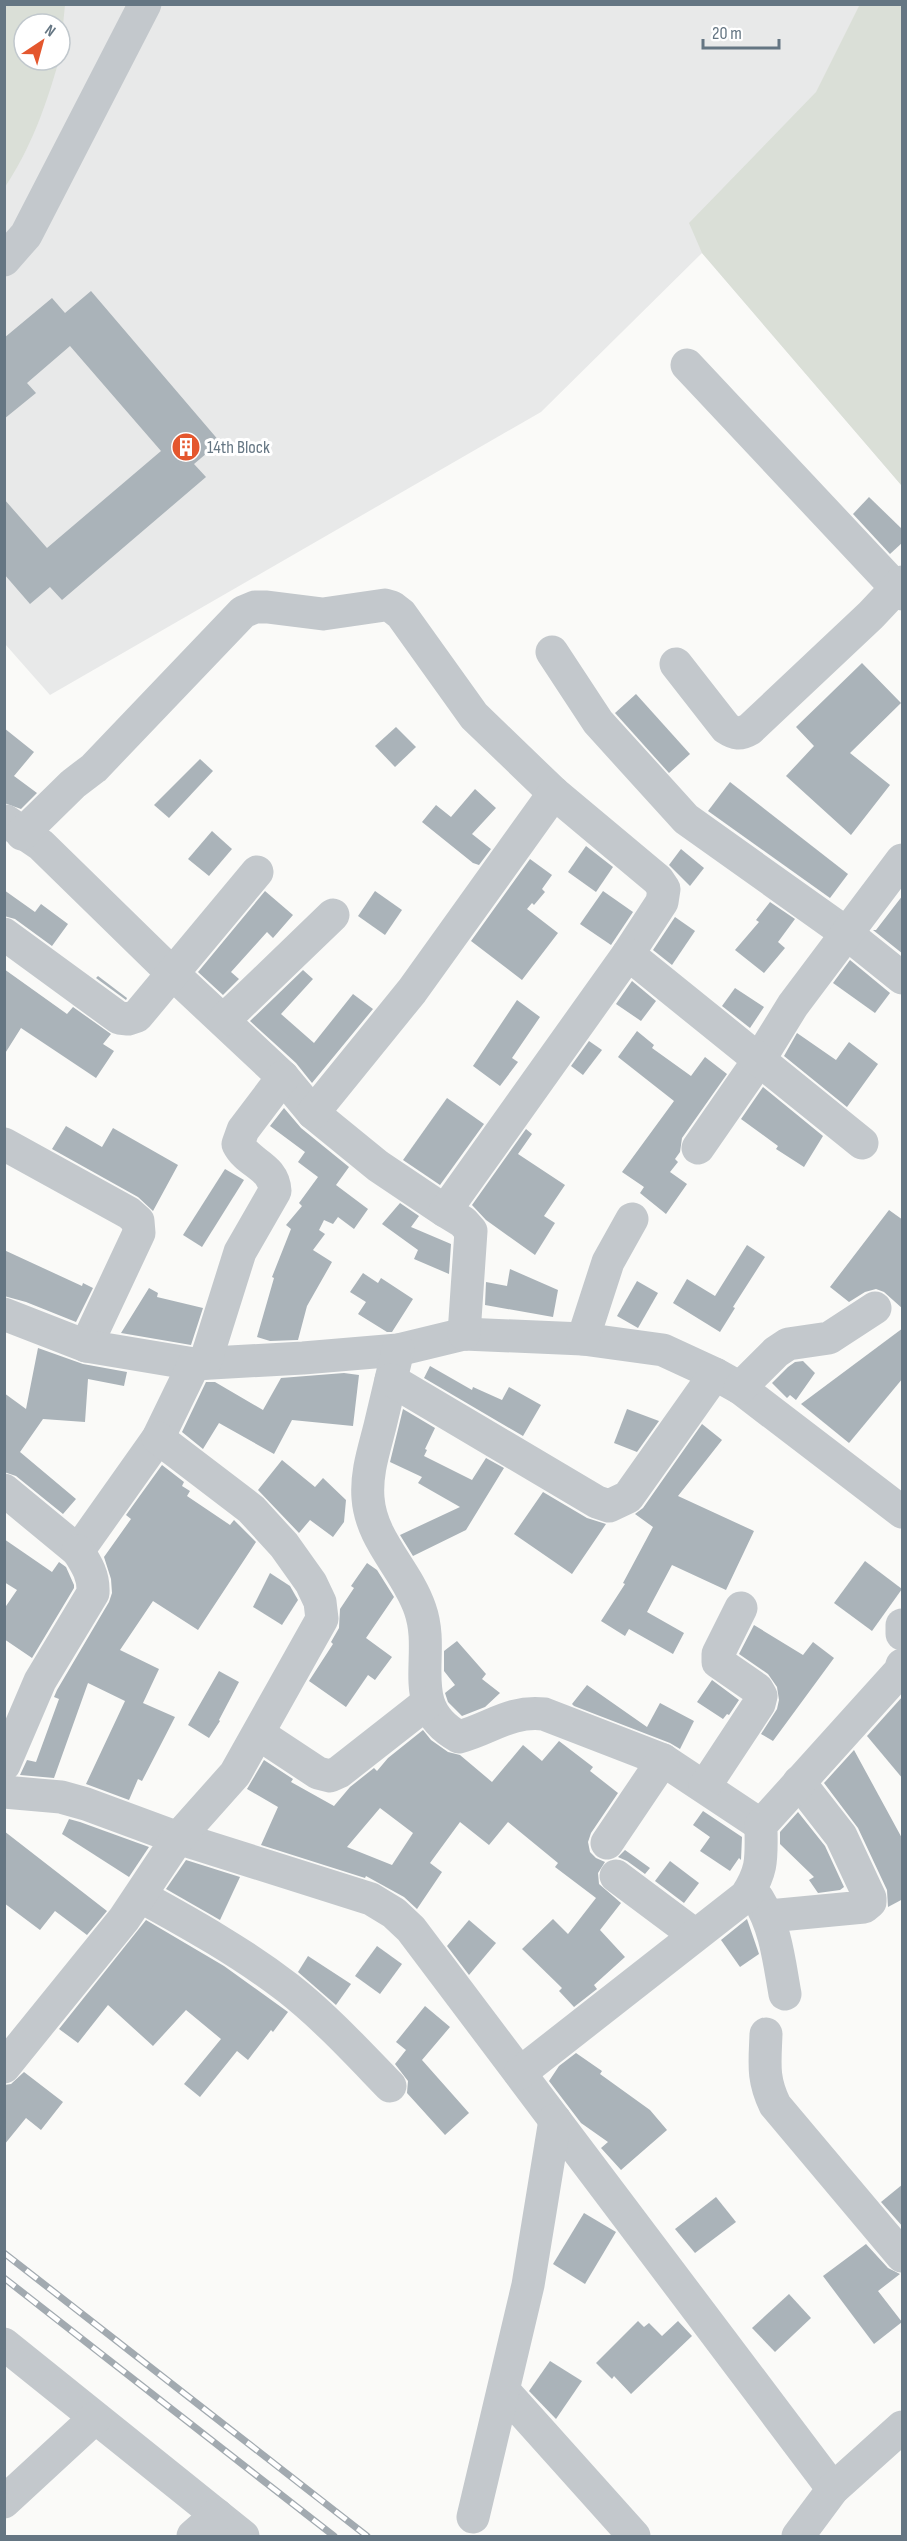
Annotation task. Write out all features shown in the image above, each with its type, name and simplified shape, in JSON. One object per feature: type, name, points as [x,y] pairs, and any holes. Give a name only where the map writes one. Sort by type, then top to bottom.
[{"type":"street","points":[[4,260],[26,235],[145,4]]},
{"type":"street","points":[[676,664],[726,728],[733,733],[741,734],[750,729],[901,588],[687,365]]},
{"type":"street","points":[[444,1211],[628,954],[662,902],[664,889],[658,880],[554,793],[474,716],[401,614],[392,607],[376,606],[310,614],[255,607],[243,612],[94,768],[13,827],[41,845],[283,1077],[313,1113],[378,1166],[444,1211],[463,1222],[471,1231],[464,1334]]},
{"type":"street","points":[[552,652],[598,722],[686,819],[846,933],[903,978]]},
{"type":"street","points":[[313,1113],[412,991],[554,793]]},
{"type":"street","points":[[698,1148],[794,1005],[903,860]]},
{"type":"street","points":[[4,934],[119,1018],[128,1019],[137,1016],[258,872]]},
{"type":"street","points":[[224,1020],[333,915]]},
{"type":"street","points":[[628,954],[862,1143]]},
{"type":"street","points":[[78,1551],[158,1438],[200,1363],[240,1252],[275,1191],[275,1181],[271,1175],[243,1153],[238,1144],[243,1130],[283,1077]]},
{"type":"street","points":[[4,1144],[129,1213],[138,1221],[139,1233],[86,1346]]},
{"type":"street","points":[[583,1339],[608,1262],[632,1219]]},
{"type":"street","points":[[394,1365],[597,1502],[609,1506],[628,1497],[727,1381],[788,1344],[829,1338],[875,1308]]},
{"type":"street","points":[[4,1314],[86,1346],[200,1363],[303,1358],[394,1365],[464,1334],[583,1339],[663,1350],[727,1381],[903,1512]]},
{"type":"street","points":[[394,1365],[367,1476],[368,1501],[375,1530],[420,1609],[426,1635],[424,1686],[427,1703],[444,1728],[459,1737],[476,1732],[513,1714],[530,1712],[544,1714],[663,1760],[761,1825]]},
{"type":"street","points":[[4,2067],[124,1920],[178,1838],[235,1774],[321,1619],[320,1602],[311,1583],[284,1545],[251,1509],[158,1438]]},
{"type":"street","points":[[4,1490],[78,1551],[90,1570],[93,1593],[40,1681],[5,1787],[86,1804],[178,1838],[371,1899],[394,1913],[411,1929],[833,2488]]},
{"type":"street","points":[[705,1786],[759,1704],[761,1696],[757,1689],[718,1662],[718,1654],[741,1608]]},
{"type":"street","points":[[903,1625],[903,1634]]},
{"type":"street","points":[[520,2073],[746,1896],[757,1880],[761,1862],[761,1825],[903,1665]]},
{"type":"street","points":[[259,1734],[318,1773],[330,1776],[339,1772],[427,1703]]},
{"type":"street","points":[[607,1843],[663,1760]]},
{"type":"street","points":[[769,1916],[864,1907],[870,1902],[841,1836],[799,1782]]},
{"type":"street","points":[[616,1876],[695,1935]]},
{"type":"street","points":[[752,1888],[769,1916],[785,1994]]},
{"type":"street","points":[[140,1896],[215,1937],[288,1988],[328,2023],[390,2086]]},
{"type":"street","points":[[766,2034],[765,2073],[767,2088],[775,2105],[903,2256]]},
{"type":"street","points":[[473,2517],[528,2285],[555,2120]]},
{"type":"street","points":[[4,2344],[243,2536]]},
{"type":"street","points":[[504,2391],[634,2536]]},
{"type":"street","points":[[4,2502],[95,2418]]},
{"type":"street","points":[[798,2536],[833,2488],[903,2427]]},
{"type":"street","points":[[193,2536],[217,2515]]},
{"type":"shaded area","points":[[5,4],[65,5],[64,12],[12,12],[12,72],[55,72],[37,126],[23,157],[5,187]]},
{"type":"shaded area","points":[[860,4],[902,5],[902,486],[702,253],[689,223],[816,92]]},
{"type":"shaded area","points":[[4,5],[902,5],[902,486],[702,253],[541,412],[50,695],[5,644]]},
{"type":"building","name":"14th Block","points":[[91,291],[220,442],[194,464],[206,477],[62,600],[50,587],[30,604],[4,574],[4,499],[47,548],[161,451],[70,346],[27,383],[36,393],[4,419],[4,338],[52,298],[65,313]]},
{"type":"building","points":[[869,497],[903,530],[903,542],[890,554],[853,514]]},
{"type":"building","points":[[862,663],[901,703],[850,753],[890,785],[851,835],[786,776],[814,746],[796,727]]},
{"type":"building","points":[[636,694],[690,754],[669,773],[615,713]]},
{"type":"building","points":[[396,727],[416,747],[395,767],[375,746]]},
{"type":"building","points":[[4,728],[34,752],[14,776],[37,793],[21,809],[4,803]]},
{"type":"building","points":[[200,759],[213,771],[169,818],[154,805]]},
{"type":"building","points":[[730,782],[848,874],[830,898],[708,811]]},
{"type":"building","points":[[475,789],[496,808],[472,834],[491,849],[479,865],[473,863],[422,822],[436,805],[451,817]]},
{"type":"building","points":[[212,831],[232,849],[209,876],[188,859]]},
{"type":"building","points":[[586,846],[613,867],[596,892],[568,872]]},
{"type":"building","points":[[681,849],[704,868],[690,886],[669,865]]},
{"type":"building","points":[[530,859],[552,875],[542,889],[545,892],[534,905],[532,903],[527,909],[558,933],[522,980],[471,941]]},
{"type":"building","points":[[4,890],[35,912],[41,904],[68,924],[52,946],[15,919],[4,916]]},
{"type":"building","points":[[265,891],[293,915],[273,938],[267,932],[231,972],[239,979],[223,995],[198,972]]},
{"type":"building","points":[[375,891],[402,910],[385,935],[358,916]]},
{"type":"building","points":[[603,891],[633,912],[611,945],[580,924]]},
{"type":"building","points":[[903,895],[903,954],[873,930],[876,930]]},
{"type":"building","points":[[770,902],[795,919],[778,942],[785,948],[764,973],[735,950],[759,922],[756,920]]},
{"type":"building","points":[[675,917],[695,931],[672,965],[653,950]]},
{"type":"building","points":[[850,960],[890,993],[875,1013],[833,983]]},
{"type":"building","points":[[4,969],[67,1014],[73,1007],[111,1034],[103,1044],[114,1051],[96,1078],[21,1028],[4,1055]]},
{"type":"building","points":[[303,970],[313,979],[281,1014],[314,1043],[353,994],[373,1009],[312,1083],[296,1063],[250,1021]]},
{"type":"building","points":[[98,976],[127,998],[126,1000],[96,978]]},
{"type":"building","points":[[632,981],[656,1001],[641,1021],[616,1004]]},
{"type":"building","points":[[735,988],[764,1007],[750,1028],[722,1006]]},
{"type":"building","points":[[517,1000],[540,1017],[512,1058],[518,1062],[500,1086],[473,1066]]},
{"type":"building","points":[[637,1031],[654,1045],[652,1048],[691,1076],[705,1057],[727,1074],[682,1138],[680,1152],[675,1159],[678,1162],[670,1172],[687,1184],[666,1214],[640,1193],[644,1187],[622,1172],[674,1101],[618,1057]]},
{"type":"building","points":[[797,1033],[836,1060],[849,1042],[878,1064],[847,1107],[784,1056]]},
{"type":"building","points":[[589,1041],[602,1050],[583,1075],[571,1066]]},
{"type":"building","points":[[763,1087],[823,1136],[804,1167],[776,1149],[778,1146],[741,1119]]},
{"type":"building","points":[[447,1098],[484,1124],[440,1185],[403,1160]]},
{"type":"building","points":[[284,1108],[301,1128],[349,1167],[336,1185],[368,1209],[354,1229],[338,1217],[333,1224],[324,1220],[319,1230],[325,1234],[313,1250],[332,1262],[307,1306],[298,1340],[270,1341],[257,1337],[274,1278],[272,1277],[291,1229],[286,1225],[302,1206],[299,1203],[318,1177],[298,1162],[305,1152],[270,1126]]},
{"type":"building","points":[[66,1126],[102,1147],[113,1128],[178,1165],[153,1211],[138,1197],[52,1149]]},
{"type":"building","points":[[526,1129],[532,1134],[518,1154],[565,1185],[544,1216],[555,1223],[535,1255],[486,1220],[472,1205]]},
{"type":"building","points":[[225,1169],[244,1180],[202,1247],[183,1235]]},
{"type":"building","points":[[400,1203],[419,1216],[411,1227],[451,1244],[449,1274],[414,1259],[418,1250],[382,1224]]},
{"type":"building","points":[[889,1210],[903,1220],[903,1309],[884,1292],[876,1289],[865,1292],[849,1302],[830,1287]]},
{"type":"building","points":[[747,1245],[765,1257],[720,1332],[673,1303],[687,1279],[715,1296]]},
{"type":"building","points":[[4,1250],[82,1286],[83,1283],[93,1288],[76,1322],[26,1302],[4,1296]]},
{"type":"building","points":[[510,1269],[558,1290],[553,1317],[485,1305],[486,1282],[507,1286]]},
{"type":"building","points":[[363,1273],[378,1283],[381,1278],[413,1299],[392,1332],[387,1332],[358,1314],[366,1302],[350,1292]]},
{"type":"building","points":[[637,1281],[658,1293],[638,1328],[617,1316]]},
{"type":"building","points":[[149,1288],[158,1293],[157,1297],[203,1308],[191,1345],[121,1333]]},
{"type":"building","points":[[903,1328],[903,1378],[849,1443],[801,1404]]},
{"type":"building","points":[[38,1348],[83,1364],[127,1372],[124,1386],[88,1379],[85,1422],[43,1419],[20,1452],[76,1499],[63,1514],[16,1476],[4,1472],[4,1393],[26,1409]]},
{"type":"building","points":[[803,1361],[815,1373],[796,1400],[790,1395],[787,1398],[772,1383],[795,1362]]},
{"type":"building","points":[[430,1366],[472,1390],[473,1387],[502,1400],[509,1387],[541,1405],[523,1436],[424,1378]]},
{"type":"building","points":[[344,1373],[359,1375],[353,1426],[292,1420],[274,1454],[219,1423],[203,1449],[182,1432],[206,1382],[215,1382],[263,1410],[281,1378]]},
{"type":"building","points":[[403,1409],[435,1428],[424,1456],[472,1480],[486,1458],[504,1468],[466,1530],[413,1556],[400,1535],[460,1507],[418,1483],[422,1477],[390,1462]]},
{"type":"building","points":[[627,1409],[659,1421],[637,1452],[614,1443]]},
{"type":"building","points":[[702,1424],[722,1440],[678,1496],[754,1531],[726,1590],[672,1565],[647,1612],[684,1633],[673,1654],[629,1629],[625,1636],[601,1621],[625,1584],[623,1583],[653,1527],[635,1514],[643,1508]]},
{"type":"building","points":[[282,1460],[315,1487],[323,1478],[346,1500],[344,1522],[333,1537],[310,1520],[299,1533],[258,1490]]},
{"type":"building","points":[[162,1465],[184,1482],[182,1486],[190,1491],[187,1496],[230,1525],[234,1520],[256,1542],[198,1630],[153,1601],[120,1650],[159,1669],[143,1703],[175,1717],[142,1781],[138,1779],[129,1800],[86,1784],[125,1701],[88,1683],[54,1778],[20,1775],[27,1760],[36,1762],[59,1699],[54,1697],[57,1690],[109,1602],[112,1593],[111,1579],[104,1557],[131,1519],[126,1515]]},
{"type":"building","points":[[543,1492],[587,1518],[606,1524],[572,1574],[514,1534]]},
{"type":"building","points":[[4,1539],[52,1572],[59,1562],[66,1567],[74,1585],[32,1658],[4,1639],[4,1609],[17,1590],[4,1582]]},
{"type":"building","points":[[865,1561],[902,1589],[872,1631],[834,1603]]},
{"type":"building","points":[[367,1563],[377,1570],[394,1597],[366,1638],[392,1657],[375,1680],[368,1675],[346,1707],[309,1681],[333,1644],[331,1642],[339,1628],[340,1609],[354,1588],[351,1586]]},
{"type":"building","points":[[270,1573],[290,1586],[298,1600],[282,1625],[253,1607]]},
{"type":"building","points":[[754,1625],[803,1655],[813,1642],[834,1658],[773,1741],[761,1734],[777,1709],[779,1700],[777,1687],[768,1674],[739,1654]]},
{"type":"building","points":[[457,1641],[486,1674],[482,1679],[500,1693],[485,1707],[462,1716],[448,1702],[445,1693],[455,1685],[444,1671],[444,1651]]},
{"type":"building","points":[[219,1671],[239,1682],[209,1738],[188,1725]]},
{"type":"building","points":[[712,1680],[739,1700],[729,1715],[727,1714],[723,1719],[697,1702]]},
{"type":"building","points":[[587,1685],[647,1727],[660,1703],[694,1721],[680,1749],[670,1743],[574,1706],[572,1704]]},
{"type":"building","points":[[903,1696],[903,1779],[867,1736]]},
{"type":"building","points":[[423,1730],[431,1740],[448,1752],[460,1755],[492,1782],[523,1745],[542,1761],[559,1741],[593,1767],[590,1771],[618,1793],[591,1833],[588,1842],[590,1852],[605,1862],[598,1873],[599,1884],[621,1903],[600,1930],[625,1957],[594,1985],[597,1989],[574,2007],[559,1991],[562,1988],[522,1949],[553,1919],[568,1934],[596,1898],[555,1867],[558,1863],[508,1822],[489,1845],[460,1822],[430,1863],[442,1872],[417,1909],[404,1897],[366,1876],[365,1878],[261,1845],[278,1807],[247,1789],[264,1760],[293,1779],[291,1782],[334,1806],[350,1787],[374,1768],[377,1771],[388,1758]],"holes":[[[380,1808],[413,1833],[392,1865],[347,1847]]]},
{"type":"building","points":[[854,1750],[903,1840],[903,1899],[888,1907],[887,1890],[858,1828],[824,1783]]},
{"type":"building","points":[[703,1811],[742,1837],[741,1860],[739,1858],[730,1871],[700,1851],[710,1837],[693,1825]]},
{"type":"building","points":[[798,1812],[825,1846],[844,1887],[840,1890],[818,1893],[809,1880],[814,1877],[780,1844],[780,1832]]},
{"type":"building","points":[[69,1819],[149,1847],[129,1877],[62,1834]]},
{"type":"building","points":[[4,1831],[107,1911],[87,1935],[55,1911],[40,1930],[4,1903]]},
{"type":"building","points":[[625,1850],[650,1868],[645,1874],[618,1857]]},
{"type":"building","points":[[186,1860],[240,1877],[220,1920],[166,1889]]},
{"type":"building","points":[[670,1861],[699,1883],[684,1903],[655,1881]]},
{"type":"building","points":[[747,1919],[759,1954],[740,1967],[721,1940]]},
{"type":"building","points":[[146,1920],[224,1966],[288,2012],[248,2060],[237,2051],[200,2097],[184,2084],[221,2039],[186,2010],[153,2046],[108,2005],[78,2043],[59,2029]]},
{"type":"building","points":[[469,1920],[496,1943],[469,1975],[447,1946]]},
{"type":"building","points":[[377,1946],[402,1964],[380,1994],[355,1976]]},
{"type":"building","points":[[308,1956],[351,1984],[336,2005],[298,1972]]},
{"type":"building","points":[[425,2006],[450,2027],[422,2060],[469,2113],[445,2135],[407,2093],[408,2081],[395,2064],[406,2050],[396,2042]]},
{"type":"building","points":[[576,2053],[602,2071],[600,2074],[650,2110],[667,2130],[621,2170],[601,2148],[608,2142],[581,2123],[549,2081],[559,2066]]},
{"type":"building","points":[[24,2072],[63,2102],[41,2130],[26,2118],[4,2145],[4,2085],[11,2084]]},
{"type":"building","points":[[903,2184],[903,2227],[881,2202]]},
{"type":"building","points":[[716,2197],[736,2222],[695,2253],[675,2229]]},
{"type":"building","points":[[584,2213],[616,2232],[585,2284],[553,2264]]},
{"type":"building","points":[[866,2244],[888,2268],[900,2274],[878,2291],[902,2322],[874,2344],[823,2276]]},
{"type":"building","points":[[789,2294],[811,2318],[775,2352],[752,2328]]},
{"type":"building","points":[[638,2321],[644,2327],[649,2323],[662,2336],[678,2321],[692,2336],[631,2394],[614,2376],[612,2379],[596,2363]]},
{"type":"building","points":[[550,2361],[582,2381],[556,2419],[529,2391]]},
{"type":"railway","points":[[4,2253],[367,2536]]},
{"type":"railway","points":[[4,2278],[334,2536]]},
{"type":"place","name":"14th Block","points":[[186,447]]}]
